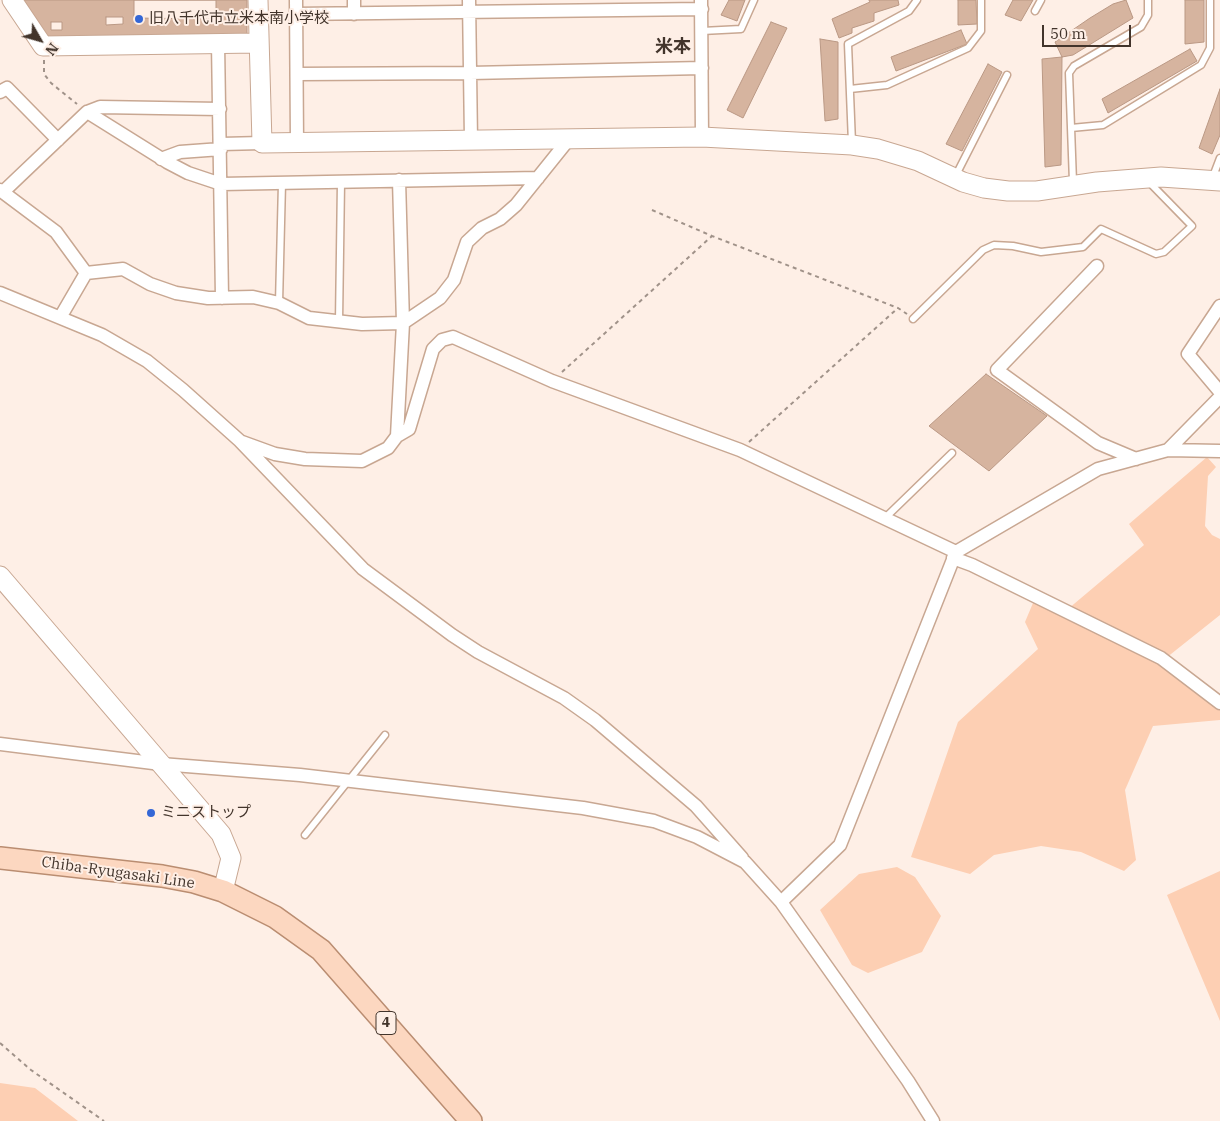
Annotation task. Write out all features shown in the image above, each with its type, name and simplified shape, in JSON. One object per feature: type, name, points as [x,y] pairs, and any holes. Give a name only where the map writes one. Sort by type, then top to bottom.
[{"type":"main road","name":"Chiba-Ryugasaki Line","points":[[0,858],[162,876],[194,882],[223,892],[275,917],[321,950],[471,1121]]},
{"type":"street","points":[[12,0],[43,46],[258,43]]},
{"type":"street","points":[[258,0],[262,143]]},
{"type":"street","points":[[296,0],[297,143]]},
{"type":"street","points":[[354,0],[354,14]]},
{"type":"street","points":[[412,0],[412,13]]},
{"type":"street","points":[[296,14],[412,13],[469,6],[702,4],[702,137]]},
{"type":"street","points":[[469,6],[471,140]]},
{"type":"street","points":[[218,43],[222,298]]},
{"type":"street","points":[[296,74],[470,73],[702,68]]},
{"type":"street","points":[[0,92],[7,88],[58,140]]},
{"type":"street","points":[[86,273],[56,232],[1,191],[87,112],[100,107],[220,109]]},
{"type":"street","points":[[87,112],[188,174],[221,184],[538,178]]},
{"type":"street","points":[[161,159],[180,152],[262,143],[702,137],[852,145],[899,154],[984,188],[1008,191],[1037,191],[1144,178],[1216,180]]},
{"type":"street","points":[[86,273],[123,269],[150,284],[176,293],[222,298],[254,297],[280,303],[309,318],[403,323],[440,298],[454,280],[467,242],[482,228],[500,219],[516,205],[569,139]]},
{"type":"street","points":[[397,436],[403,323],[399,180]]},
{"type":"street","points":[[1097,266],[997,370],[1098,443],[1136,459]]},
{"type":"street","points":[[61,316],[86,273]]},
{"type":"street","points":[[0,293],[61,316],[102,335],[147,361],[240,441],[363,569],[458,639],[564,698],[595,720],[696,806],[781,902],[908,1080],[934,1121]]},
{"type":"street","points":[[1220,306],[1188,354],[1220,392]]},
{"type":"street","points":[[240,441],[275,454],[305,458],[362,461],[388,448],[397,436],[409,429],[433,349],[442,340],[453,337],[552,380],[740,450],[885,518],[972,565],[1161,658],[1220,704]]},
{"type":"street","points":[[1168,450],[1220,397]]},
{"type":"street","points":[[781,902],[840,845],[955,555],[1098,469],[1168,450],[1220,451]]},
{"type":"street","points":[[0,576],[221,834],[227,845],[230,858],[223,892]]},
{"type":"street","points":[[0,744],[161,764],[350,780],[583,808],[654,821],[696,837],[745,862]]},
{"type":"lane","points":[[702,31],[741,29],[754,0]]},
{"type":"lane","points":[[852,145],[848,44],[909,11],[917,0]]},
{"type":"lane","points":[[850,89],[887,85],[968,48],[981,31],[981,0]]},
{"type":"lane","points":[[1035,11],[1042,0]]},
{"type":"lane","points":[[1073,186],[1069,73],[1074,66],[1141,27],[1148,15],[1148,0]]},
{"type":"lane","points":[[1071,128],[1103,125],[1201,66],[1210,48],[1210,0]]},
{"type":"lane","points":[[955,178],[1007,75]]},
{"type":"lane","points":[[1216,180],[1220,158]]},
{"type":"lane","points":[[913,319],[983,250],[994,245],[1013,246],[1042,252],[1083,247],[1101,229],[1156,254],[1164,252],[1192,226],[1144,178]]},
{"type":"lane","points":[[339,321],[341,182]]},
{"type":"lane","points":[[280,303],[282,183]]},
{"type":"lane","points":[[885,518],[952,453]]},
{"type":"lane","points":[[305,836],[385,735]]},
{"type":"path","points":[[43,46],[44,74],[51,83],[87,112]]},
{"type":"path","points":[[652,210],[712,236],[898,308],[913,319]]},
{"type":"path","points":[[552,380],[712,236]]},
{"type":"path","points":[[740,450],[898,308]]},
{"type":"path","points":[[0,1043],[31,1070],[104,1121]]},
{"type":"shaded area","points":[[1207,457],[1216,467],[1208,476],[1205,526],[1212,535],[1220,539],[1220,615],[1166,658],[1220,699],[1220,720],[1153,726],[1125,790],[1136,860],[1124,871],[1081,852],[1041,846],[994,855],[970,874],[911,857],[958,722],[1038,649],[1025,622],[1033,603],[1047,597],[1068,609],[1144,545],[1129,524]]},
{"type":"shaded area","points":[[897,867],[915,877],[941,916],[922,952],[868,973],[852,965],[820,910],[859,874]]},
{"type":"shaded area","points":[[1220,871],[1220,1021],[1167,895]]},
{"type":"shaded area","points":[[0,1083],[35,1088],[78,1121],[0,1121]]},
{"type":"building","name":"旧八千代市立米本南小学校","points":[[19,0],[247,0],[247,36],[46,38]]},
{"type":"building","points":[[134,0],[216,0],[216,19],[134,18]]},
{"type":"building","points":[[729,0],[745,0],[737,21],[721,15]]},
{"type":"building","points":[[869,0],[898,0],[899,5],[874,13],[874,21],[852,28],[852,33],[839,38],[832,19],[870,2]]},
{"type":"building","points":[[958,0],[976,0],[977,24],[958,25]]},
{"type":"building","points":[[1013,0],[1033,0],[1021,21],[1005,15]]},
{"type":"building","points":[[1126,0],[1133,18],[1073,55],[1062,57],[1055,42],[1113,4]]},
{"type":"building","points":[[1185,0],[1204,0],[1204,42],[1185,44]]},
{"type":"building","points":[[106,17],[123,17],[123,24],[106,25]]},
{"type":"building","points":[[51,22],[62,22],[62,30],[51,30]]},
{"type":"building","points":[[771,22],[787,28],[743,118],[727,110]]},
{"type":"building","points":[[961,30],[967,44],[896,71],[891,57]]},
{"type":"building","points":[[820,39],[838,42],[838,119],[825,121]]},
{"type":"building","points":[[1190,49],[1197,61],[1108,113],[1102,99]]},
{"type":"building","points":[[1062,57],[1061,165],[1045,167],[1042,59]]},
{"type":"building","points":[[988,64],[1002,72],[962,151],[946,144]]},
{"type":"building","points":[[1220,89],[1220,135],[1212,154],[1199,148]]},
{"type":"building","points":[[986,374],[1047,416],[989,471],[929,426]]},
{"type":"place","name":"旧八千代市立米本南小学校","points":[[139,19]]},
{"type":"place","name":"ミニストップ","points":[[151,813]]},
{"type":"district","name":"米本","points":[[673,47]]}]
